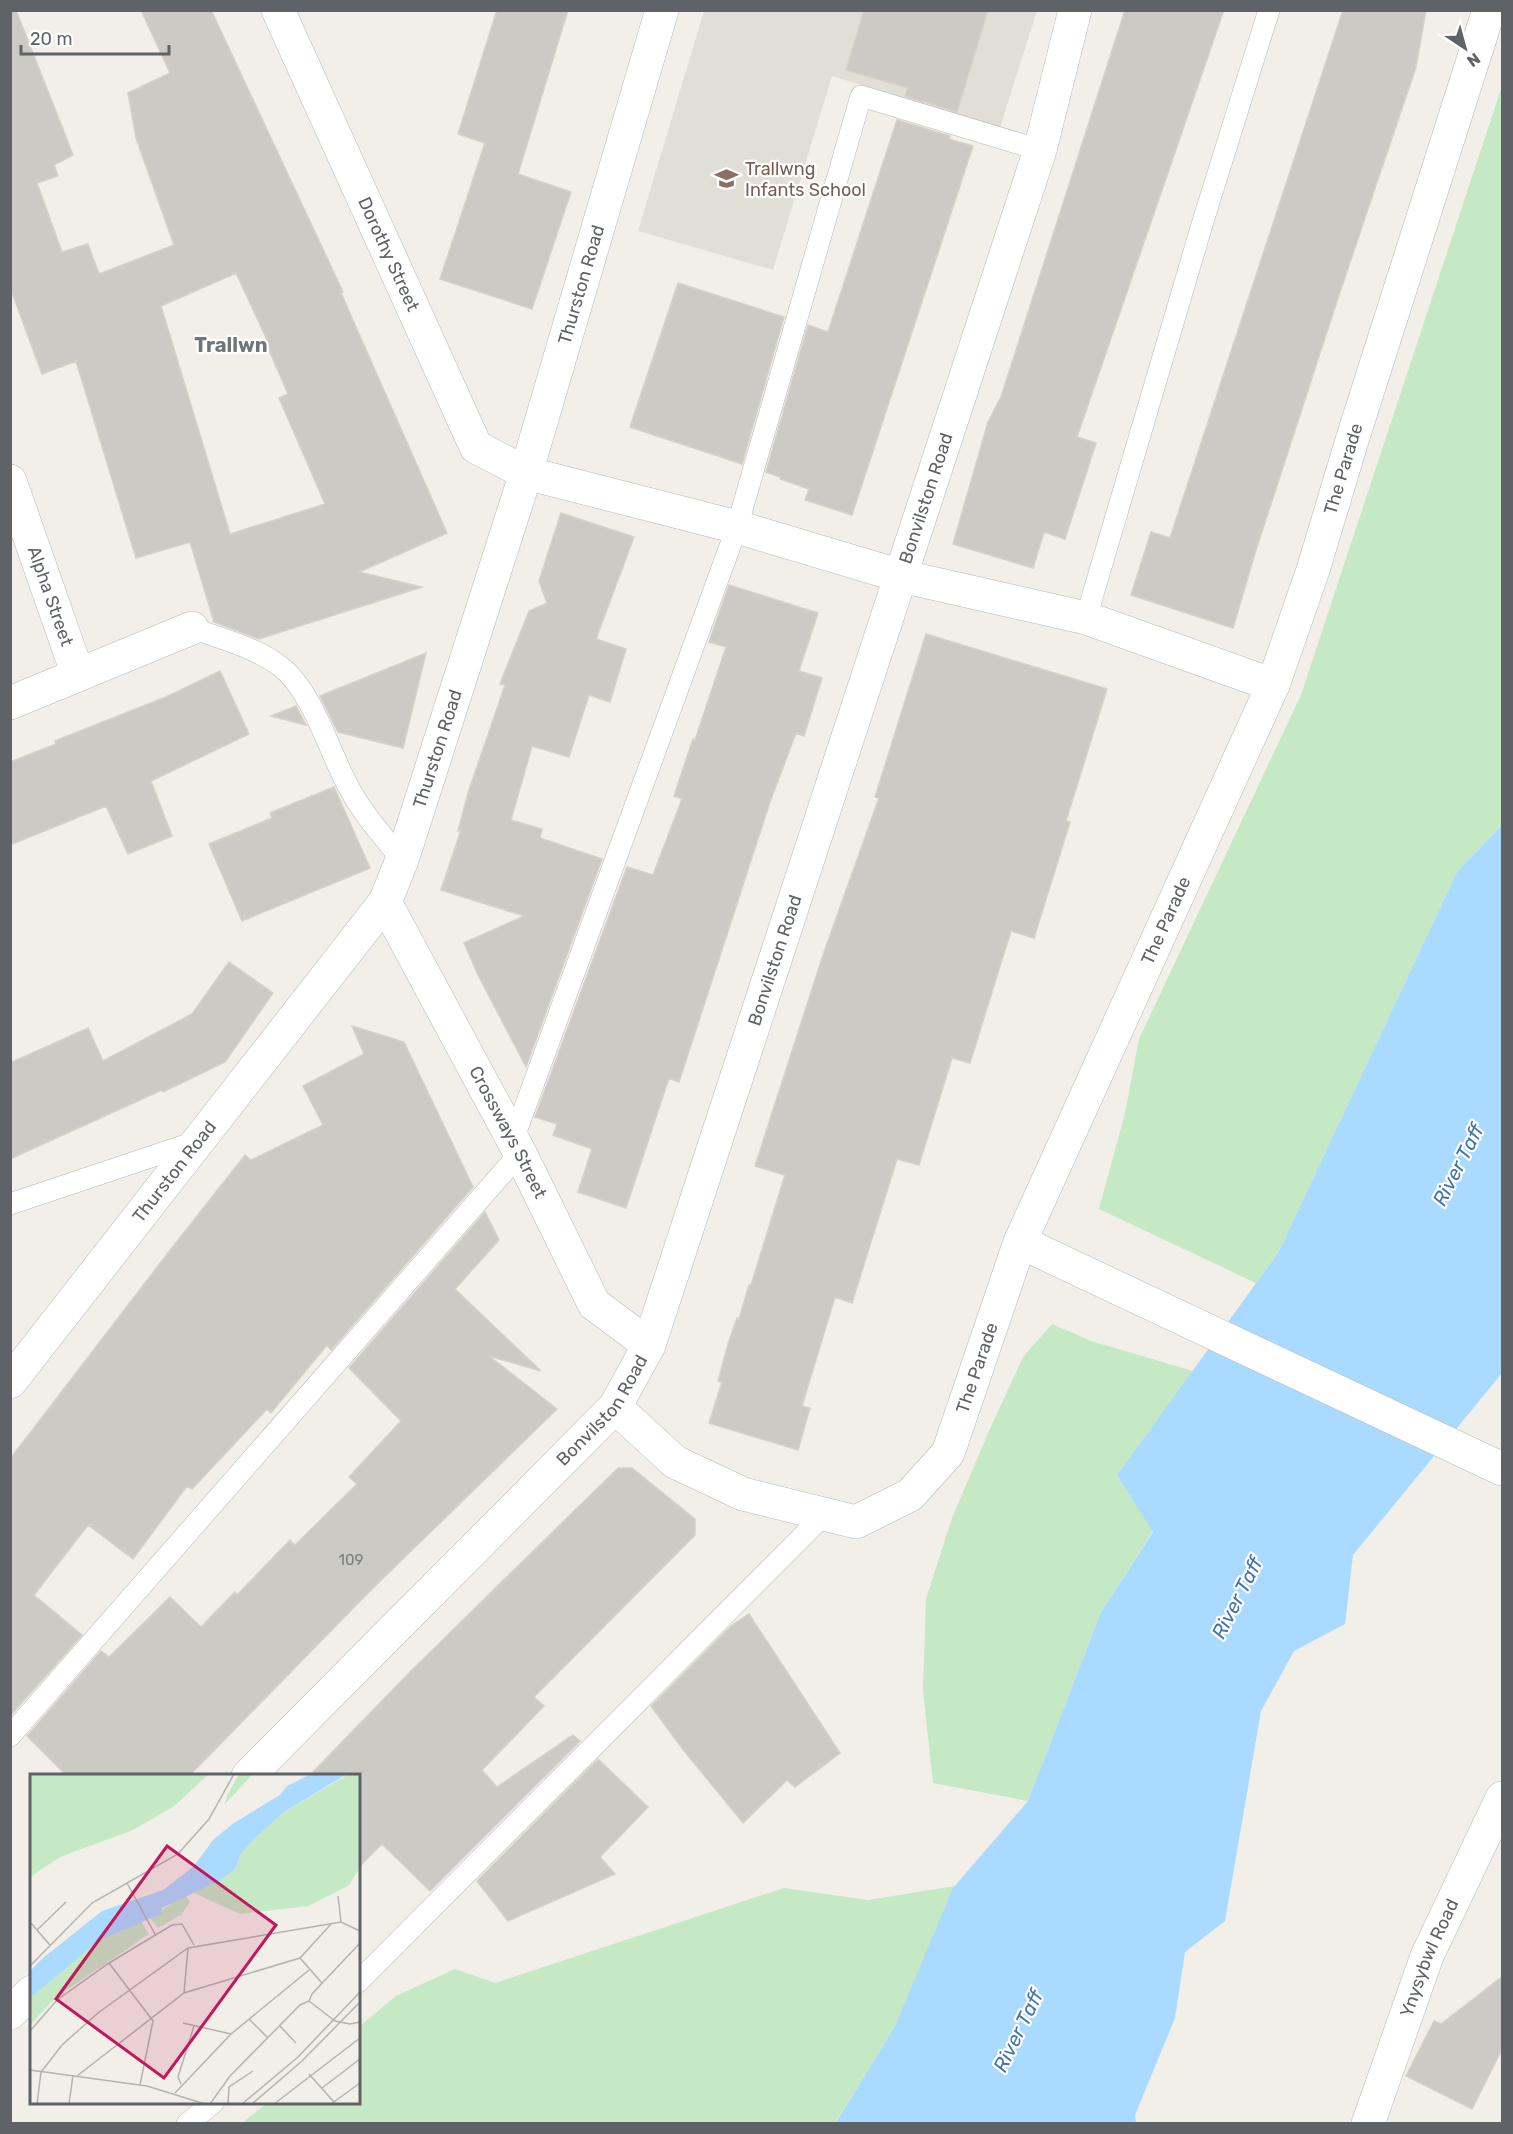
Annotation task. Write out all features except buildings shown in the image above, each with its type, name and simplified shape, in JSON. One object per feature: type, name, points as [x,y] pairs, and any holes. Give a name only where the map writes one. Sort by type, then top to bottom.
[{"type":"street","name":"Dorothy Street","points":[[278,10],[476,447],[526,473],[737,527],[901,576],[1086,618],[1274,685]]},
{"type":"street","name":"Thurston Road","points":[[10,1382],[385,902],[402,860],[526,473],[662,10]]},
{"type":"street","name":"Bonvilston Road","points":[[250,1774],[615,1407],[649,1344],[1040,150],[1075,10]]},
{"type":"street","name":"The Parade","points":[[615,1407],[675,1462],[742,1494],[856,1522],[910,1495],[948,1453],[1020,1242],[1274,685],[1313,570],[1353,436],[1489,10]]},
{"type":"street","name":"Alpha Street","points":[[10,482],[78,675]]},
{"type":"street","points":[[10,704],[192,628]]},
{"type":"street","name":"Crossways Street","points":[[385,902],[517,1146],[594,1304],[649,1344]]},
{"type":"street","points":[[1020,1242],[1503,1469]]},
{"type":"street","name":"Ynysybwl Road","points":[[1368,2124],[1427,1956],[1503,1798]]},
{"type":"street","points":[[10,2013],[30,1994]]},
{"type":"lane","points":[[1086,618],[1204,218],[1269,10]]},
{"type":"lane","points":[[10,1736],[517,1146],[737,527],[861,96],[1040,150]]},
{"type":"lane","points":[[192,628],[260,654],[281,667],[293,678],[307,700],[357,802],[402,860]]},
{"type":"lane","points":[[10,1204],[198,1141]]},
{"type":"lane","points":[[360,1980],[825,1514]]},
{"type":"lane","points":[[187,2124],[213,2104]]},
{"type":"shaded area","name":"Trallwng Infants School","points":[[704,11],[1037,11],[1000,127],[832,76],[773,270],[638,231]]},
{"type":"green space","points":[[1502,86],[1502,825],[1457,872],[1278,1253],[1256,1283],[1099,1209],[1125,1113],[1139,1039],[1301,695]]},
{"type":"green space","points":[[1052,1324],[1091,1341],[1193,1371],[1117,1475],[1153,1531],[1101,1612],[1028,1801],[933,1783],[923,1690],[926,1599],[952,1518],[989,1431],[1023,1357]]},
{"type":"green space","points":[[955,1886],[895,2026],[835,2123],[241,2124],[266,2104],[360,2104],[360,2026],[396,1996],[455,1969],[495,1983],[784,1888],[868,1900]]},
{"type":"water","name":"River Taff","points":[[1502,825],[1502,1373],[1353,1555],[1345,1624],[1294,1651],[1261,1711],[1225,1921],[1185,1952],[1175,2018],[1135,2115],[1136,2123],[835,2124],[895,2026],[953,1888],[1028,1801],[1101,1612],[1153,1532],[1117,1475],[1278,1253],[1457,872]]},
{"type":"place","name":"Trallwng Infants School","points":[[727,179]]},
{"type":"district","name":"Trallwn","points":[[231,345]]}]
